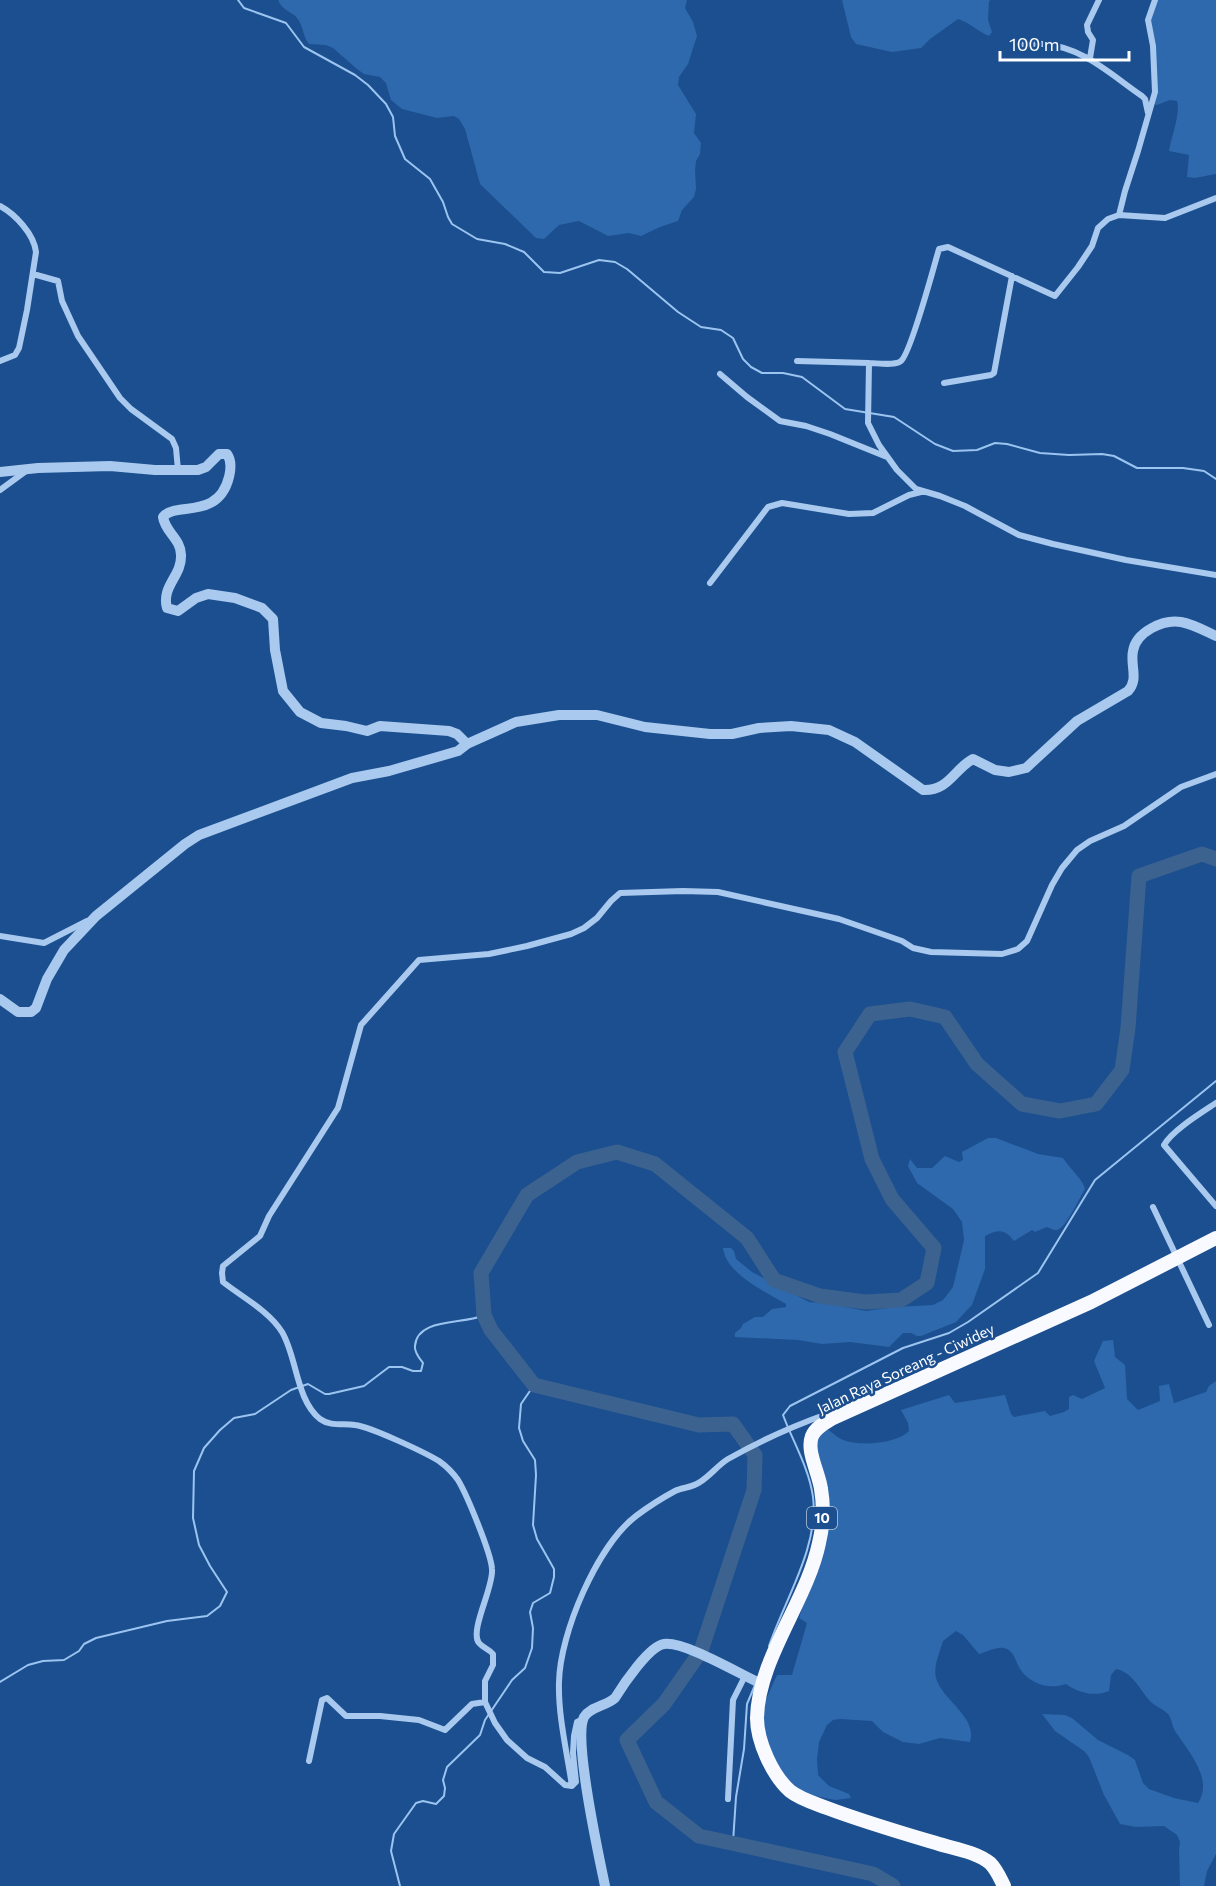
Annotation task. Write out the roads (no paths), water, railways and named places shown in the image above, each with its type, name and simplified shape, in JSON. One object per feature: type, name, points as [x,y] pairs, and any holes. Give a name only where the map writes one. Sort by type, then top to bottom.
[{"type":"highway","name":"Jalan Raya Soreang - Ciwidey","points":[[1004,1886],[999,1873],[991,1864],[972,1853],[855,1818],[806,1800],[790,1791],[776,1773],[760,1741],[755,1681],[807,1583],[817,1553],[822,1497],[819,1475],[810,1446],[812,1436],[818,1427],[832,1418],[1091,1302],[1216,1239]]},
{"type":"street","points":[[1090,57],[1093,40],[1088,32],[1088,25],[1099,0]]},
{"type":"street","points":[[1119,215],[1155,92],[1153,46],[1148,20],[1155,0]]},
{"type":"street","points":[[1014,44],[1050,45],[1090,57],[1142,96],[1145,99],[1148,114]]},
{"type":"street","points":[[797,361],[897,363],[903,359],[913,336],[939,249],[948,248],[1056,295],[1085,258],[1103,222],[1119,215],[1165,218],[1216,198]]},
{"type":"street","points":[[0,206],[9,210],[28,232],[36,252],[19,348],[15,355],[0,361]]},
{"type":"street","points":[[33,274],[58,281],[62,301],[78,336],[124,403],[172,439],[176,448],[178,470]]},
{"type":"street","points":[[944,383],[994,373],[1012,276]]},
{"type":"street","points":[[869,363],[867,418],[879,445],[910,486],[965,507],[1019,535],[1125,560],[1216,575]]},
{"type":"street","points":[[720,374],[780,421],[830,434],[887,457]]},
{"type":"street","points":[[0,472],[120,466],[155,470],[201,470],[221,453],[227,454],[231,462],[227,482],[215,500],[195,509],[168,512],[163,517],[165,525],[181,550],[178,574],[167,589],[167,608],[178,611],[196,598],[208,594],[235,598],[262,608],[273,619],[281,687],[300,712],[306,716],[331,726],[346,726],[367,731],[380,726],[449,731],[457,734],[467,744]]},
{"type":"street","points":[[0,490],[28,469]]},
{"type":"street","points":[[710,583],[768,507],[782,502],[849,514],[873,513],[909,495],[925,491]]},
{"type":"street","points":[[0,999],[18,1012],[31,1012],[36,1008],[46,979],[55,962],[96,916],[199,835],[352,778],[389,771],[458,751],[467,744],[516,722],[577,714],[597,715],[645,727],[710,734],[732,734],[759,728],[791,726],[829,730],[855,742],[923,790],[931,790],[941,786],[973,759],[994,770],[1009,772],[1026,768],[1077,721],[1128,691],[1135,678],[1132,654],[1135,643],[1142,634],[1157,626],[1178,621],[1216,636]]},
{"type":"street","points":[[572,1786],[565,1785],[545,1767],[527,1758],[507,1740],[495,1723],[485,1702],[485,1680],[494,1657],[492,1652],[481,1646],[476,1638],[477,1627],[492,1580],[492,1563],[458,1480],[437,1460],[368,1429],[355,1425],[326,1423],[314,1413],[303,1391],[282,1332],[270,1318],[223,1282],[222,1270],[226,1263],[260,1236],[269,1216],[338,1108],[361,1026],[416,962],[422,959],[489,954],[571,934],[597,918],[610,901],[620,893],[718,892],[829,917],[902,941],[913,948],[931,952],[1002,954],[1018,949],[1027,941],[1052,885],[1077,850],[1090,841],[1124,826],[1181,787],[1216,774]]},
{"type":"street","points":[[0,936],[44,943],[96,916]]},
{"type":"street","points":[[1216,1103],[1164,1145],[1216,1206]]},
{"type":"street","points":[[1153,1207],[1209,1325]]},
{"type":"street","points":[[572,1786],[563,1728],[559,1680],[567,1638],[592,1571],[619,1531],[676,1490],[692,1487],[702,1481],[726,1460],[790,1427],[827,1414],[832,1418]]},
{"type":"street","points":[[605,1886],[582,1753],[581,1732],[584,1719],[591,1710],[610,1703],[654,1649],[664,1644],[687,1649],[755,1681],[733,1700],[728,1799]]},
{"type":"street","points":[[309,1761],[324,1698],[327,1698],[346,1716],[380,1716],[419,1720],[445,1731],[472,1704],[485,1702]]},
{"type":"street","points":[[572,1786],[576,1782],[573,1736],[577,1722],[584,1719]]},
{"type":"waterway","points":[[238,0],[244,8],[286,23],[304,47],[355,75],[368,85],[386,104],[393,117],[395,136],[405,159],[430,179],[452,224],[477,239],[505,244],[524,252],[544,272],[560,273],[599,260],[615,262],[627,269],[678,312],[701,327],[721,330],[733,338],[743,359],[751,367],[762,373],[783,373],[802,377],[845,409],[894,417],[935,444],[953,451],[977,450],[995,443],[1040,453],[1102,454],[1114,456],[1137,468],[1183,468],[1204,471],[1216,479]]},
{"type":"waterway","points":[[893,1886],[873,1874],[699,1836],[656,1802],[627,1740],[664,1704],[701,1651],[754,1490],[755,1455],[733,1424],[699,1425],[534,1385],[491,1330],[484,1315],[481,1273],[527,1195],[577,1162],[617,1152],[655,1164],[747,1238],[774,1280],[820,1296],[865,1302],[901,1300],[927,1283],[934,1248],[892,1199],[872,1159],[845,1052],[870,1014],[910,1009],[945,1017],[977,1064],[1022,1104],[1060,1111],[1096,1104],[1122,1070],[1128,1028],[1139,876],[1202,854],[1216,859]]},
{"type":"waterway","points":[[769,1646],[806,1554],[813,1516],[811,1486],[783,1415],[790,1406],[903,1348],[949,1333],[1038,1273],[1095,1180],[1216,1081]]},
{"type":"waterway","points":[[0,1682],[28,1665],[43,1661],[64,1660],[79,1651],[84,1644],[96,1638],[167,1621],[207,1616],[220,1606],[227,1592],[199,1545],[193,1518],[194,1471],[204,1448],[220,1430],[234,1418],[255,1414],[291,1390],[308,1384],[329,1394],[364,1386],[389,1367],[421,1371],[423,1363],[416,1353],[415,1346],[424,1330],[443,1323],[484,1315]]},
{"type":"waterway","points":[[400,1886],[391,1851],[394,1834],[416,1803],[423,1801],[436,1804],[444,1796],[443,1780],[447,1767],[480,1735],[485,1720],[512,1680],[525,1668],[532,1648],[533,1628],[530,1612],[533,1603],[550,1593],[554,1569],[537,1539],[533,1525],[535,1460],[523,1441],[519,1428],[521,1404],[534,1385]]},
{"type":"waterway","points":[[733,1842],[747,1704],[755,1685]]}]
